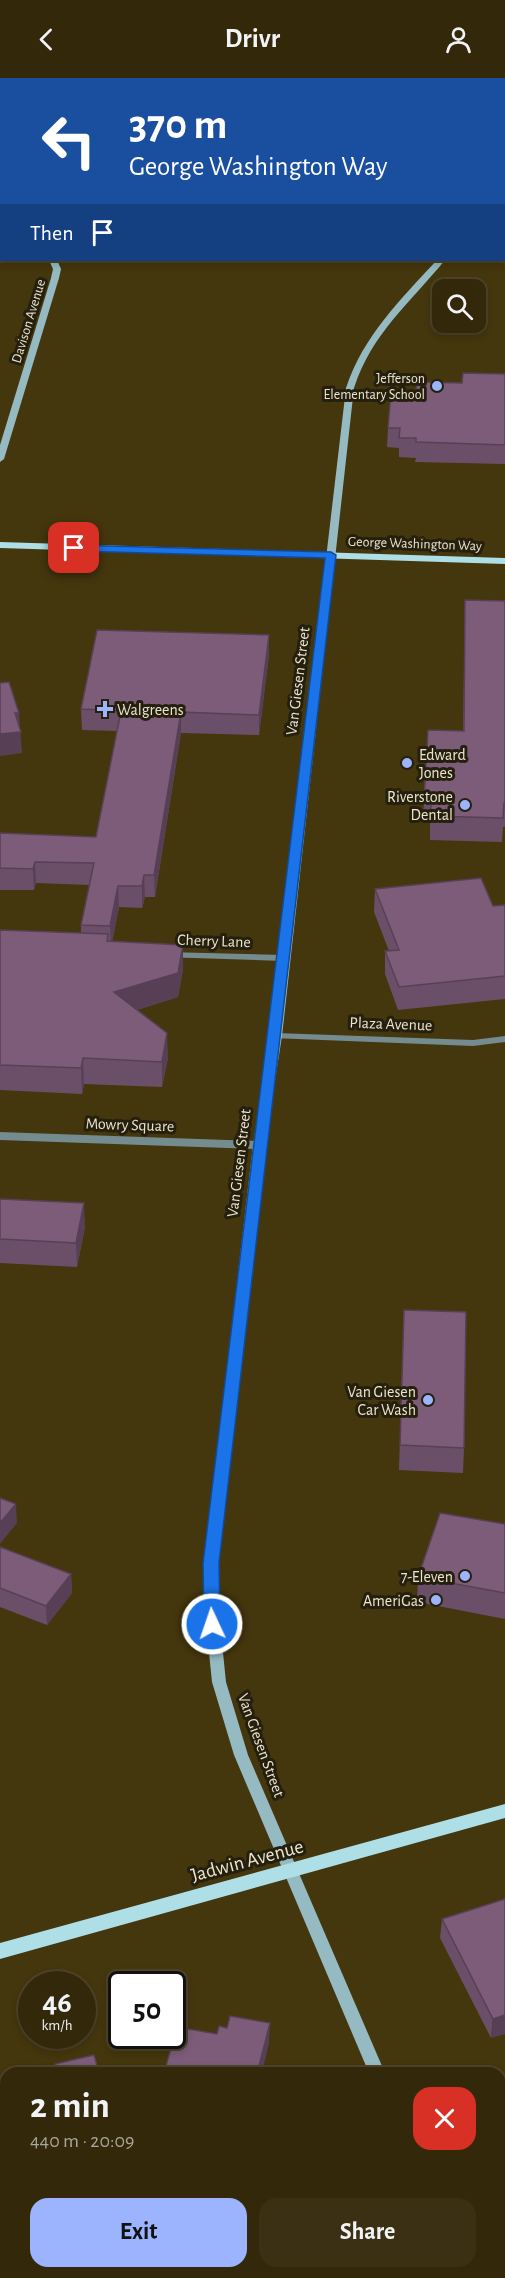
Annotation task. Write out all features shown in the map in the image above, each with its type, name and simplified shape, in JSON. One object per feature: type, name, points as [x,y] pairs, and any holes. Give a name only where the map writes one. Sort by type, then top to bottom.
[{"type":"main road","name":"Davison Avenue","points":[[0,459],[55,278],[57,269],[53,261]]},
{"type":"main road","name":"Van Giesen Street","points":[[373,2067],[290,1872],[229,1719],[213,1645],[211,1563],[259,1145],[276,1036],[283,958],[355,367],[370,341],[440,261]]},
{"type":"main road","name":"George Washington Way","points":[[0,545],[505,561]]},
{"type":"main road","name":"Jadwin Avenue","points":[[0,1951],[505,1811]]},
{"type":"street","name":"Cherry Lane","points":[[149,954],[283,958]]},
{"type":"street","name":"Plaza Avenue","points":[[276,1036],[473,1043],[505,1039]]},
{"type":"street","name":"Mowry Square","points":[[0,1136],[259,1145]]},
{"type":"building","points":[[463,373],[505,374],[505,445],[416,442],[416,438],[399,438],[400,428],[388,428],[391,392],[416,393],[417,382],[462,383]]},
{"type":"building","points":[[465,600],[505,601],[505,803],[503,818],[431,816],[431,799],[424,799],[428,730],[464,731]]},
{"type":"building","points":[[97,630],[269,635],[259,715],[181,712],[154,875],[144,875],[142,886],[118,886],[110,926],[81,925],[94,863],[35,862],[33,869],[0,868],[0,833],[96,837],[121,711],[81,709]]},
{"type":"building","points":[[9,682],[19,713],[15,713],[21,732],[0,734],[0,683]]},
{"type":"building","points":[[481,878],[493,906],[505,905],[505,976],[399,987],[385,951],[399,950],[375,889]]},
{"type":"building","points":[[0,930],[108,934],[107,941],[183,945],[178,973],[114,992],[167,1033],[162,1062],[83,1058],[81,1068],[0,1065]]},
{"type":"building","points":[[0,1199],[84,1203],[76,1243],[0,1239]]},
{"type":"building","name":"Van Giesen Car Wash","points":[[404,1310],[466,1312],[464,1448],[400,1445]]},
{"type":"building","points":[[0,1498],[16,1504],[0,1523]]},
{"type":"building","points":[[440,1513],[505,1524],[505,1593],[418,1577]]},
{"type":"building","points":[[0,1547],[71,1574],[46,1606],[0,1588]]},
{"type":"building","points":[[505,1899],[505,2015],[493,2019],[442,1919]]},
{"type":"building","points":[[230,2016],[270,2023],[259,2067],[166,2067],[171,2049],[186,2049],[186,2029],[217,2034],[219,2026],[227,2028]]},
{"type":"building","points":[[94,2055],[97,2067],[56,2067],[55,2064]]},
{"type":"place","name":"Jefferson Elementary School","points":[[437,386]]},
{"type":"place","name":"Walgreens","points":[[105,709]]},
{"type":"place","name":"Edward Jones","points":[[407,763]]},
{"type":"place","name":"Riverstone Dental","points":[[465,805]]},
{"type":"place","name":"Van Giesen Car Wash","points":[[428,1400]]},
{"type":"place","name":"7-Eleven","points":[[465,1576]]},
{"type":"place","name":"AmeriGas","points":[[436,1600]]},
{"type":"route","points":[[74,548],[331,555],[283,958],[276,1036],[259,1145],[211,1563],[212,1624]]}]
